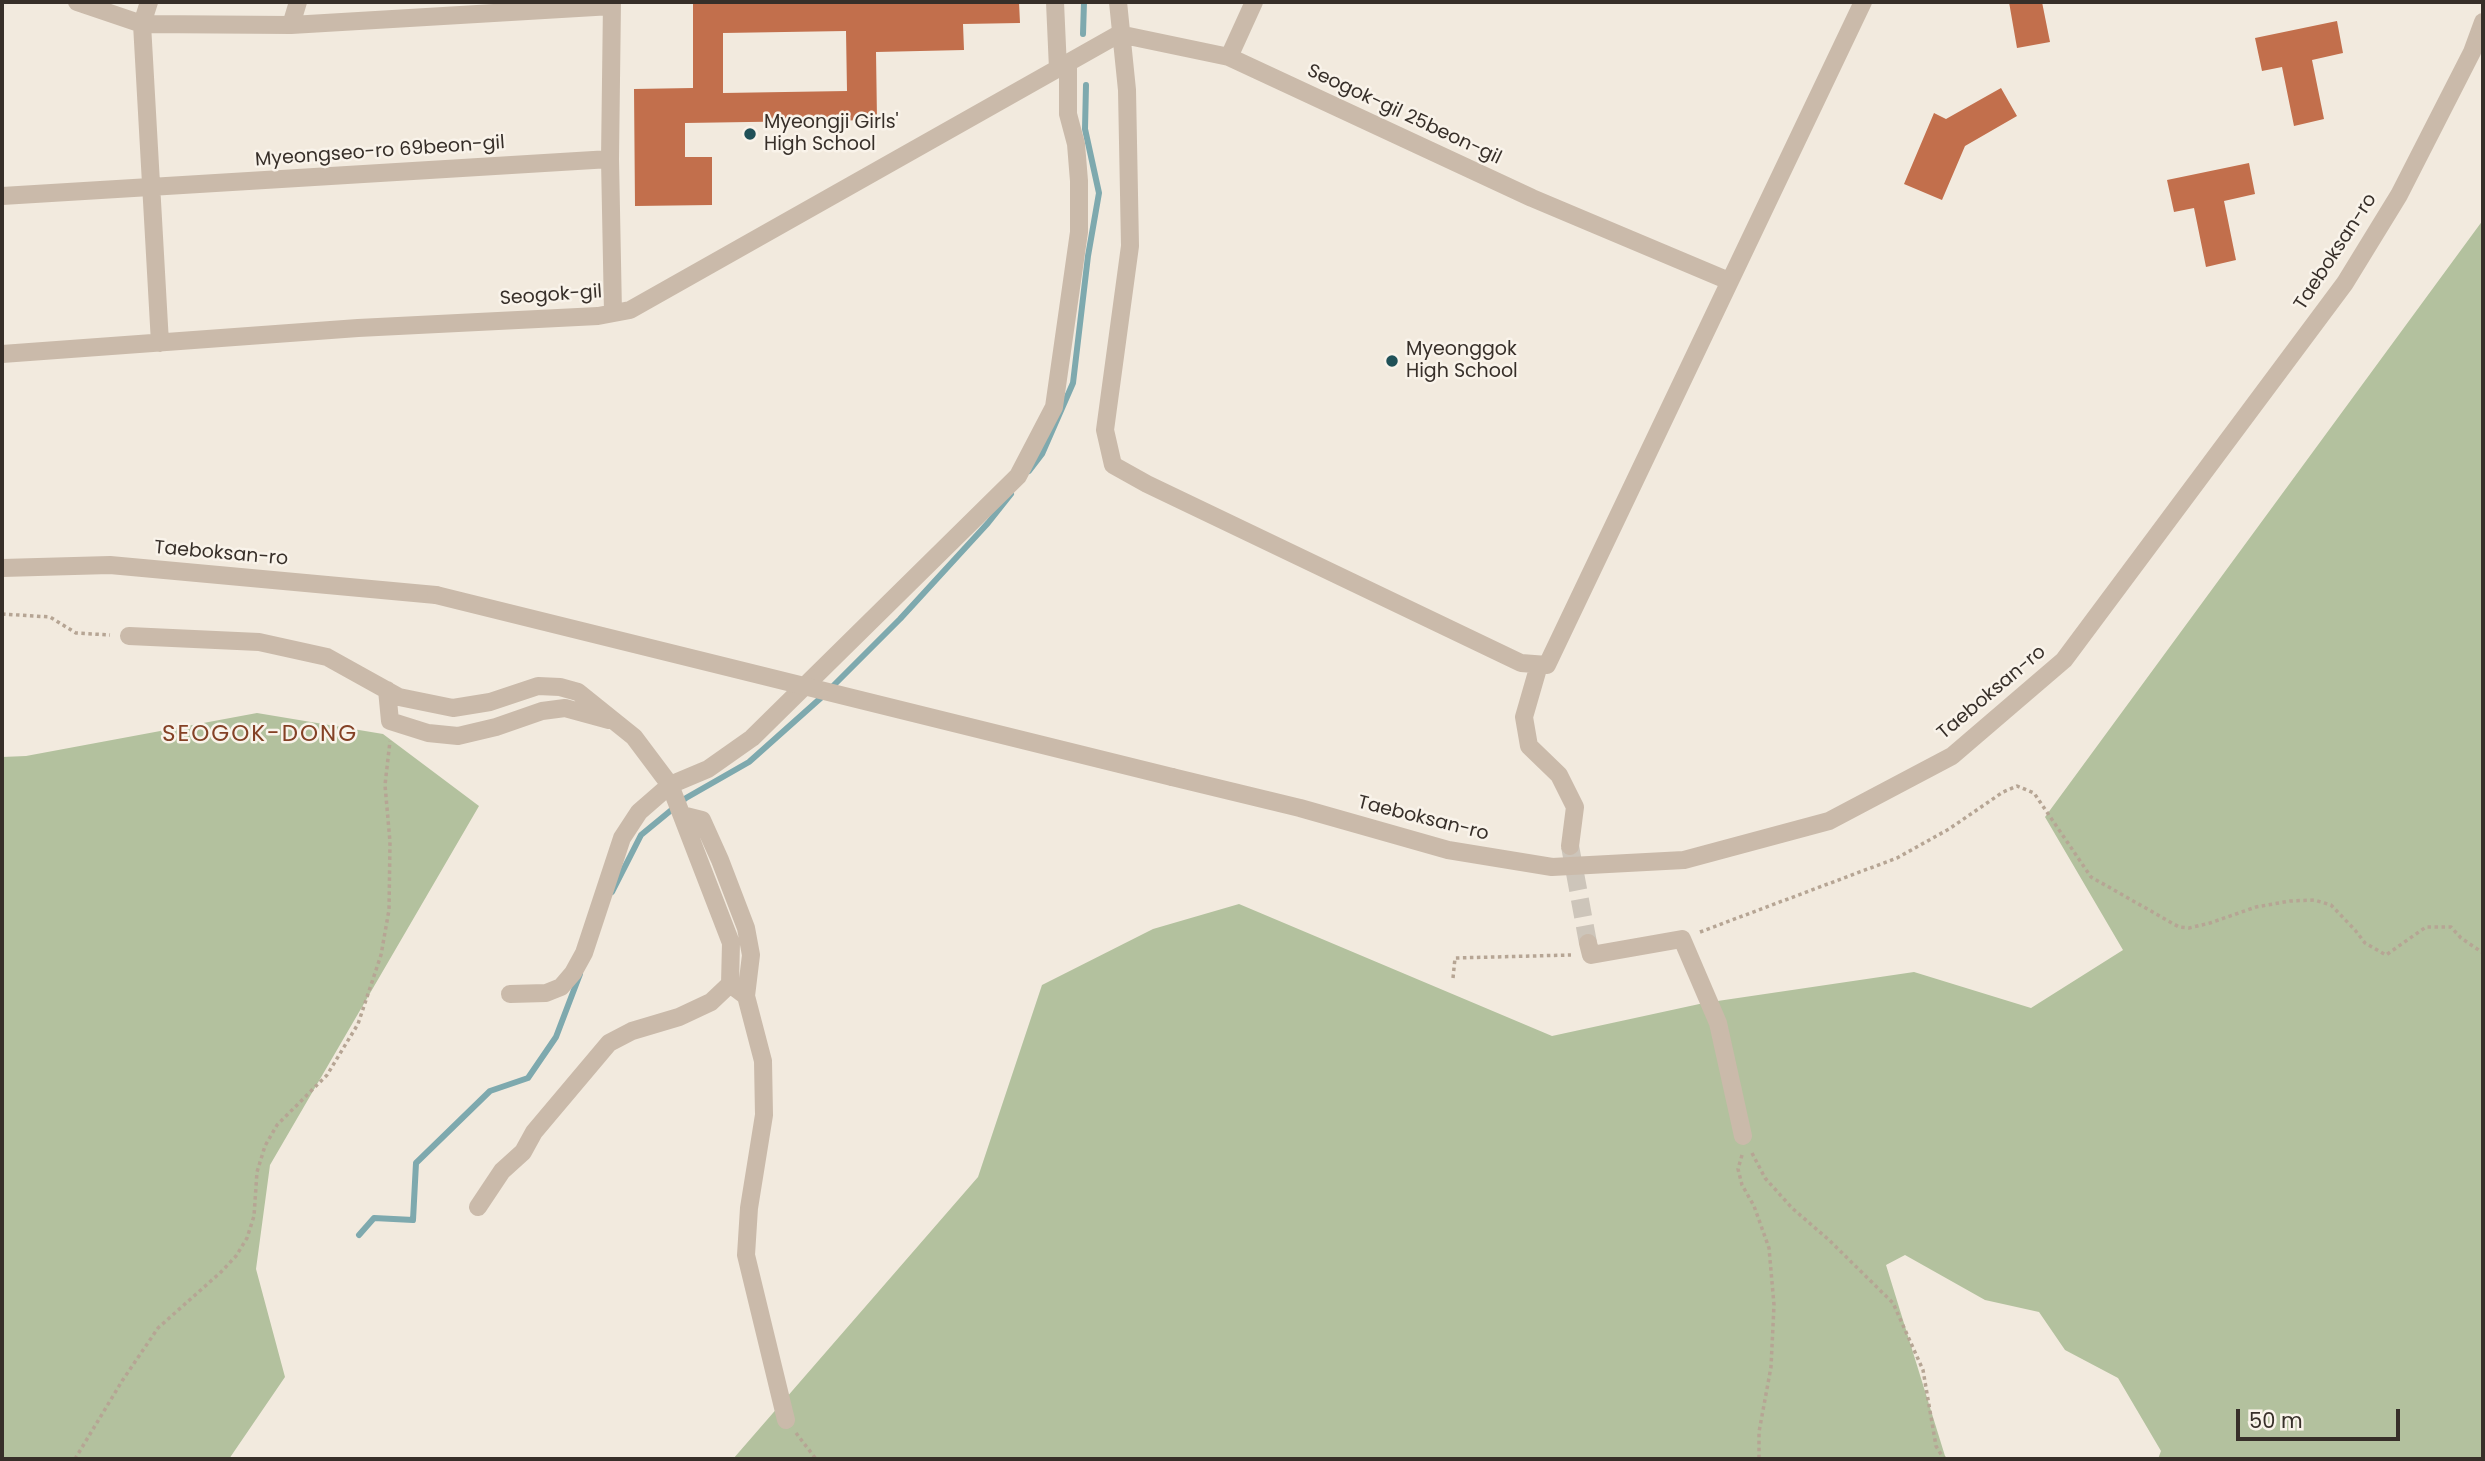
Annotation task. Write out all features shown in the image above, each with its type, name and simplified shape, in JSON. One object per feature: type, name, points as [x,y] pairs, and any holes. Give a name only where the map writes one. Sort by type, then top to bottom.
[{"type":"street","points":[[77,2],[142,24],[291,24],[612,4],[610,159],[613,313]]},
{"type":"street","points":[[149,2],[142,24],[160,343]]},
{"type":"street","points":[[291,24],[298,2]]},
{"type":"street","points":[[510,994],[546,993],[561,986],[573,973],[584,953],[622,838],[639,812],[670,785],[708,769],[752,738],[1018,476],[1054,407],[1079,232],[1077,156],[1068,114],[1055,2]]},
{"type":"street","points":[[1118,2],[1119,34],[1127,90],[1130,246],[1105,430],[1114,465],[1160,490],[1521,663],[1547,666],[1863,2]]},
{"type":"street","points":[[1229,57],[1254,2]]},
{"type":"street","name":"Taeboksan-ro","points":[[2,568],[110,565],[436,595],[1300,808],[1448,850],[1552,867],[1684,860],[1829,821],[1952,756],[2064,660],[2345,283],[2399,195],[2472,52],[2483,22]]},
{"type":"street","points":[[1063,66],[1119,34]]},
{"type":"street","name":"Seogok-gil 25beon-gil","points":[[1119,34],[1229,57],[1532,198],[1729,281]]},
{"type":"street","name":"Seogok-gil","points":[[2,355],[358,328],[598,316],[630,310],[1063,66]]},
{"type":"street","name":"Myeongseo-ro 69beon-gil","points":[[2,196],[610,159]]},
{"type":"street","points":[[129,636],[258,642],[327,657],[399,697],[453,708],[490,702],[538,686],[561,687],[578,692],[619,723],[634,737],[670,785],[731,943],[730,984],[711,1002],[679,1017],[632,1031],[609,1043],[541,1122],[523,1152],[502,1171],[478,1207]]},
{"type":"street","points":[[1539,665],[1524,718],[1529,746],[1559,775],[1575,807],[1570,846]]},
{"type":"street","points":[[387,690],[390,721],[428,733],[458,736],[496,727],[542,711],[565,708],[619,723]]},
{"type":"street","points":[[682,816],[702,820],[746,929],[751,955],[746,996],[763,1061],[764,1115],[749,1208],[746,1255],[786,1420]]},
{"type":"street","points":[[1589,949],[1682,939],[1718,1023],[1744,1136]]},
{"type":"street","points":[[730,984],[746,996]]},
{"type":"path","points":[[2,614],[50,617],[76,633],[129,636]]},
{"type":"path","points":[[75,1459],[158,1328],[236,1256],[247,1238],[254,1216],[257,1172],[265,1146],[278,1125],[327,1075],[358,1024],[381,955],[389,910],[390,842],[385,785],[395,722]]},
{"type":"path","points":[[1682,939],[1897,858],[2017,786],[2034,793],[2091,877],[2179,926],[2189,928],[2256,907],[2290,901],[2314,901],[2331,905],[2365,943],[2385,955],[2426,927],[2451,927],[2483,954]]},
{"type":"path","points":[[1453,978],[1455,958],[1589,949]]},
{"type":"path","points":[[1744,1136],[1744,1149],[1738,1169],[1742,1185],[1754,1206],[1769,1248],[1774,1305],[1771,1367],[1759,1432],[1759,1459]]},
{"type":"path","points":[[1744,1136],[1765,1178],[1792,1208],[1893,1303],[1923,1370],[1936,1446],[1944,1459]]},
{"type":"path","points":[[786,1420],[816,1459]]},
{"type":"green space","points":[[2483,220],[2483,1459],[2158,1459],[2161,1451],[2118,1378],[2065,1350],[2039,1312],[1985,1300],[1905,1255],[1886,1265],[1948,1459],[733,1459],[978,1177],[1042,985],[1153,929],[1239,904],[1552,1036],[1704,1003],[1914,972],[2031,1008],[2123,950],[2045,817]]},
{"type":"green space","points":[[257,713],[383,734],[479,806],[270,1165],[256,1269],[285,1377],[229,1459],[2,1459],[2,757],[26,756]]},
{"type":"building","points":[[693,2],[1019,2],[1020,23],[963,24],[964,50],[876,52],[877,120],[685,123],[685,157],[712,157],[712,205],[635,206],[634,89],[693,88]],"holes":[[[846,31],[847,91],[723,93],[723,33]]]},
{"type":"building","points":[[2009,2],[2042,2],[2050,42],[2017,48]]},
{"type":"building","points":[[2337,21],[2343,53],[2312,60],[2324,119],[2294,126],[2282,67],[2262,71],[2255,38]]},
{"type":"building","points":[[2001,88],[2017,116],[1965,146],[1942,200],[1904,184],[1934,113],[1946,119]]},
{"type":"building","points":[[2249,163],[2255,194],[2224,201],[2236,260],[2206,267],[2194,208],[2174,212],[2167,180]]},
{"type":"waterway","points":[[1083,34],[1084,2]]},
{"type":"waterway","points":[[1029,471],[1042,454],[1073,383],[1088,256],[1099,193],[1085,129],[1086,85]]},
{"type":"waterway","points":[[612,892],[641,835],[686,798],[749,762],[823,696],[900,619],[1011,494]]},
{"type":"waterway","points":[[359,1235],[374,1218],[413,1220],[416,1163],[490,1091],[528,1078],[556,1037],[580,974]]},
{"type":"tunnel","points":[[1570,846],[1588,943]]},
{"type":"place","name":"Myeongji Girls' High School","points":[[750,134]]},
{"type":"place","name":"Myeonggok High School","points":[[1392,361]]},
{"type":"district","name":"SEOGOK-DONG","points":[[260,735]]}]
